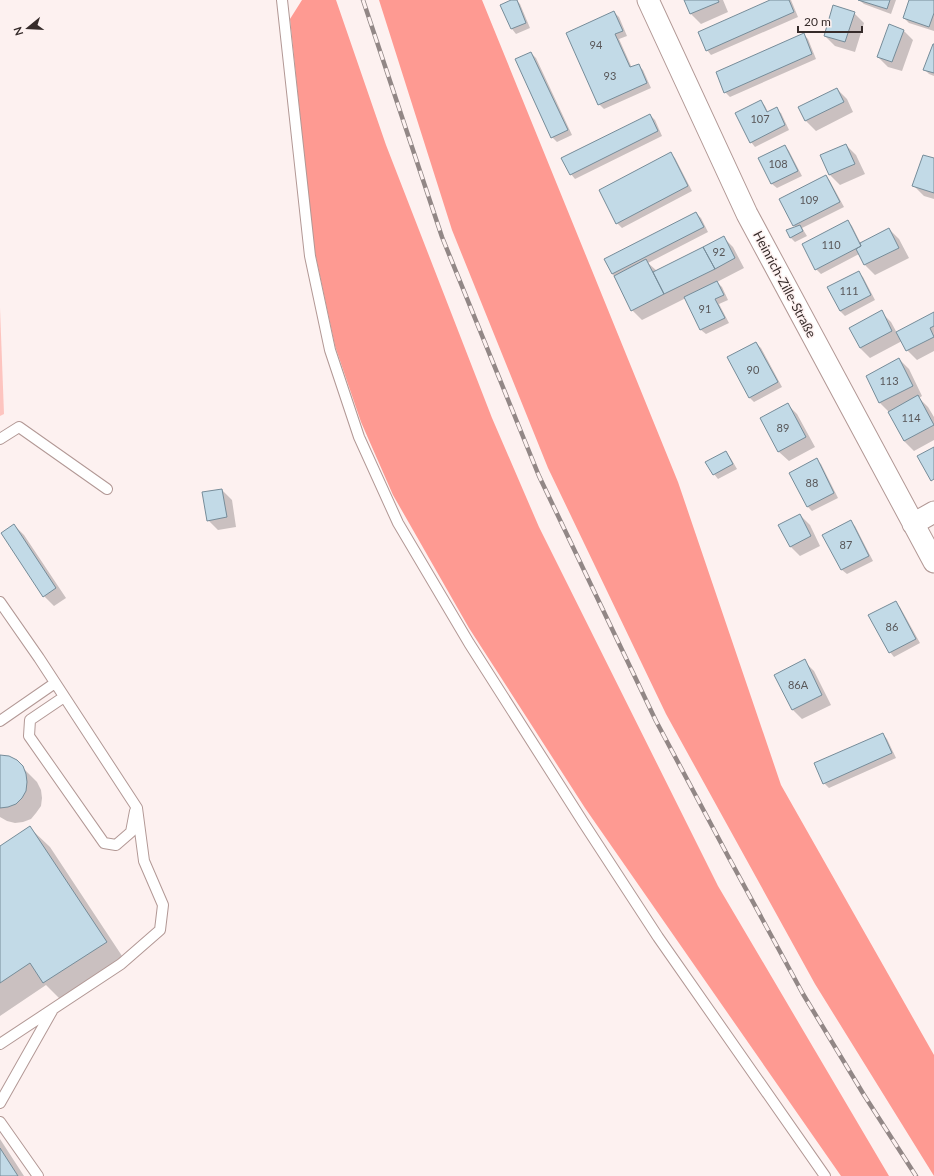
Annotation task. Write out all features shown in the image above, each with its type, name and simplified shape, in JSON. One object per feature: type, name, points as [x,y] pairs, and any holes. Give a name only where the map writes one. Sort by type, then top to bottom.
[{"type":"street","name":"Heinrich-Zille-Straße","points":[[648,0],[747,214],[934,562]]},
{"type":"street","points":[[913,524],[934,512]]},
{"type":"lane","points":[[282,0],[310,256],[330,350],[359,437],[398,523],[469,643],[658,937],[825,1176]]},
{"type":"lane","points":[[0,439],[19,427],[107,489]]},
{"type":"lane","points":[[0,602],[137,808],[144,861],[163,905],[160,930],[121,964],[0,1044]]},
{"type":"lane","points":[[0,721],[55,683]]},
{"type":"lane","points":[[64,697],[30,720],[30,736],[104,843],[116,845],[132,832],[135,811],[137,808]]},
{"type":"lane","points":[[0,1103],[53,1009]]},
{"type":"lane","points":[[0,1122],[38,1176]]},
{"type":"shaded area","points":[[302,0],[336,0],[386,145],[492,418],[539,527],[718,886],[889,1176],[841,1176],[585,808],[469,628],[393,495],[361,422],[335,346],[314,248],[290,19]]},
{"type":"shaded area","points":[[379,0],[482,0],[678,482],[781,785],[934,1055],[934,1176],[815,984],[666,714],[548,468],[452,230]]},
{"type":"shaded area","points":[[0,308],[4,414],[0,416]]},
{"type":"building","points":[[511,0],[517,0],[526,23],[511,29],[500,5]]},
{"type":"building","points":[[684,0],[718,0],[719,2],[690,14]]},
{"type":"building","points":[[770,0],[789,0],[794,12],[706,51],[698,32]]},
{"type":"building","points":[[858,0],[890,0],[887,9]]},
{"type":"building","points":[[909,0],[934,0],[934,13],[929,27],[903,18]]},
{"type":"building","points":[[833,5],[855,12],[845,42],[824,36]]},
{"type":"building","points":[[614,11],[623,31],[615,34],[630,67],[639,64],[647,83],[598,105],[566,33]]},
{"type":"building","points":[[889,24],[904,30],[892,62],[877,57]]},
{"type":"building","points":[[804,33],[812,54],[724,93],[716,72]]},
{"type":"building","points":[[934,44],[934,73],[923,70]]},
{"type":"building","points":[[531,52],[568,130],[551,138],[515,59]]},
{"type":"building","points":[[837,88],[844,102],[805,121],[798,107]]},
{"type":"building","points":[[761,100],[767,112],[777,107],[785,125],[750,143],[735,113]]},
{"type":"building","points":[[650,114],[658,131],[570,175],[561,158]]},
{"type":"building","points":[[846,144],[855,164],[829,175],[820,155]]},
{"type":"building","points":[[785,145],[798,171],[771,184],[758,158]]},
{"type":"building","points":[[671,152],[688,186],[616,224],[599,190]]},
{"type":"building","points":[[923,155],[934,158],[934,193],[912,186]]},
{"type":"building","points":[[826,175],[840,202],[793,226],[779,199]]},
{"type":"building","points":[[696,212],[704,227],[612,274],[604,259]]},
{"type":"building","points":[[848,220],[861,246],[815,270],[802,244]]},
{"type":"building","points":[[800,225],[803,231],[790,238],[786,230]]},
{"type":"building","points":[[889,228],[899,248],[864,265],[856,249],[861,246],[860,243]]},
{"type":"building","points":[[724,236],[735,258],[715,269],[703,247]]},
{"type":"building","points":[[703,247],[715,269],[664,294],[653,272]]},
{"type":"building","points":[[646,259],[664,294],[631,311],[614,276]]},
{"type":"building","points":[[859,271],[871,295],[840,311],[827,287]]},
{"type":"building","points":[[717,281],[724,295],[715,299],[725,318],[700,330],[684,297]]},
{"type":"building","points":[[882,310],[892,331],[860,348],[849,328]]},
{"type":"building","points":[[934,312],[934,326],[930,328],[934,337],[906,351],[896,332]]},
{"type":"building","points":[[756,342],[778,382],[749,398],[727,357]]},
{"type":"building","points":[[899,358],[913,386],[879,403],[866,376]]},
{"type":"building","points":[[918,395],[934,425],[904,441],[888,412]]},
{"type":"building","points":[[788,403],[806,437],[778,452],[760,418]]},
{"type":"building","points":[[934,447],[934,479],[931,481],[917,456]]},
{"type":"building","points":[[726,451],[733,464],[713,475],[705,462]]},
{"type":"building","points":[[817,458],[834,493],[807,507],[789,473]]},
{"type":"building","points":[[222,489],[227,517],[207,521],[202,492]]},
{"type":"building","points":[[800,514],[811,536],[790,547],[778,525]]},
{"type":"building","points":[[851,520],[869,556],[841,570],[822,535]]},
{"type":"building","points":[[14,524],[56,588],[43,597],[1,533]]},
{"type":"building","points":[[896,601],[916,639],[889,653],[868,615]]},
{"type":"building","points":[[805,659],[822,695],[792,710],[774,675]]},
{"type":"building","points":[[883,733],[892,753],[823,784],[814,763]]},
{"type":"building","points":[[0,755],[9,756],[17,760],[23,766],[27,782],[26,791],[16,804],[0,808]]},
{"type":"building","points":[[30,826],[107,942],[43,983],[30,963],[0,983],[0,846]]},
{"type":"building","points":[[0,1148],[18,1176],[0,1176]]},
{"type":"railway","points":[[363,0],[442,237],[539,476],[656,721],[729,858],[803,994],[864,1095],[916,1176]]}]
